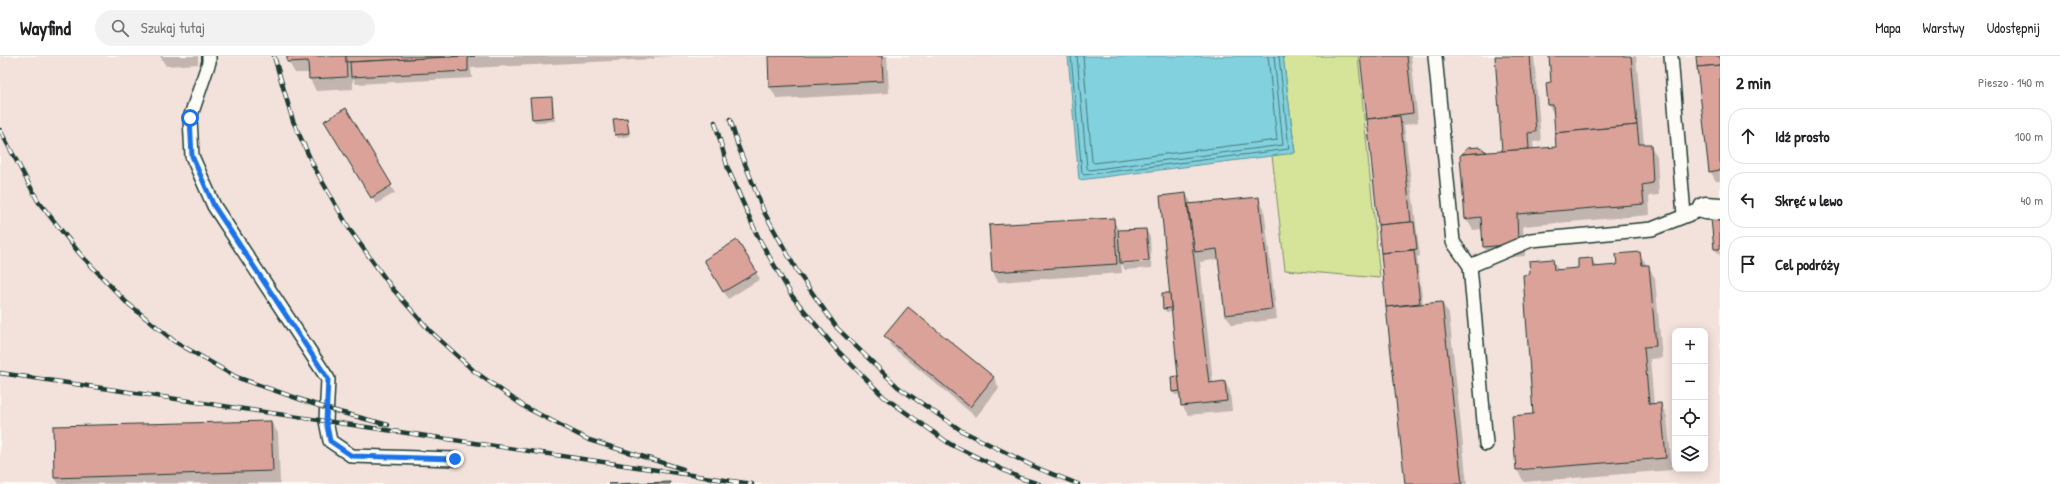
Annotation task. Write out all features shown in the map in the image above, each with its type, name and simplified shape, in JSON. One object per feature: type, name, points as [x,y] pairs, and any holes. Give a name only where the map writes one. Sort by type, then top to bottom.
[{"type":"lane","points":[[209,56],[209,62],[190,118],[192,156],[214,206],[328,379],[326,421],[330,441],[352,456],[455,459]]},
{"type":"lane","points":[[1435,56],[1453,242],[1470,266],[1486,444]]},
{"type":"lane","points":[[1671,56],[1684,216]]},
{"type":"lane","points":[[1470,266],[1531,240],[1652,229],[1684,216],[1712,209]]},
{"type":"shaded area","points":[[0,56],[1720,56],[1720,484],[0,484]]},
{"type":"green space","points":[[1283,56],[1358,56],[1380,278],[1285,270],[1272,155],[1295,152]]},
{"type":"water","points":[[1068,56],[1283,56],[1295,153],[1079,180]]},
{"type":"building","points":[[287,56],[346,56],[347,77],[309,79],[308,61],[287,62]]},
{"type":"building","points":[[346,56],[475,56],[346,62]]},
{"type":"building","points":[[468,56],[468,71],[351,77],[350,62]]},
{"type":"building","points":[[768,56],[882,56],[883,81],[769,87]]},
{"type":"building","points":[[1360,56],[1407,56],[1413,113],[1367,119]]},
{"type":"building","points":[[1495,56],[1530,56],[1536,132],[1528,133],[1529,149],[1502,151]]},
{"type":"building","points":[[1549,56],[1631,56],[1637,125],[1555,133],[1553,105],[1548,105],[1546,83],[1551,82]]},
{"type":"building","points":[[1696,56],[1720,56],[1720,65],[1697,67]]},
{"type":"building","points":[[1720,65],[1720,170],[1709,172],[1697,67]]},
{"type":"building","points":[[552,97],[553,117],[532,119],[530,98]]},
{"type":"building","points":[[346,108],[392,185],[371,198],[324,121]]},
{"type":"building","points":[[1400,116],[1411,222],[1378,225],[1367,119]]},
{"type":"building","points":[[627,118],[629,133],[615,135],[613,119]]},
{"type":"building","points":[[1637,125],[1639,144],[1651,144],[1653,183],[1642,185],[1644,204],[1517,214],[1518,244],[1483,247],[1481,217],[1465,219],[1460,156],[1462,154],[1556,147],[1555,133]]},
{"type":"building","points":[[1479,147],[1487,152],[1462,154],[1467,148]]},
{"type":"building","points":[[1186,193],[1209,383],[1225,381],[1227,401],[1181,406],[1160,196]]},
{"type":"building","points":[[1259,197],[1272,309],[1225,315],[1217,249],[1195,252],[1188,204]]},
{"type":"building","points":[[1114,218],[1117,264],[992,272],[989,225]]},
{"type":"building","points":[[1711,219],[1720,219],[1720,249],[1714,249]]},
{"type":"building","points":[[1414,222],[1417,249],[1381,253],[1378,225]]},
{"type":"building","points":[[1146,229],[1149,261],[1120,263],[1118,230]]},
{"type":"building","points":[[737,240],[757,272],[723,292],[704,260]]},
{"type":"building","points":[[1414,250],[1420,303],[1386,307],[1381,253]]},
{"type":"building","points":[[1640,252],[1642,265],[1649,265],[1656,346],[1644,347],[1649,404],[1661,403],[1666,458],[1516,470],[1512,416],[1533,414],[1523,275],[1530,274],[1529,261],[1553,259],[1554,270],[1578,268],[1578,259],[1592,258],[1593,267],[1617,265],[1616,254]]},
{"type":"building","points":[[1162,293],[1170,293],[1171,308],[1163,309]]},
{"type":"building","points":[[1442,302],[1462,484],[1405,484],[1386,307]]},
{"type":"building","points":[[908,307],[994,377],[970,407],[884,336]]},
{"type":"building","points":[[1178,376],[1180,391],[1172,392],[1171,377]]},
{"type":"building","points":[[271,421],[273,471],[54,478],[53,426]]},
{"type":"building","points":[[670,482],[670,484],[608,484]]},
{"type":"railway","points":[[274,56],[293,121],[314,167],[350,230],[392,288],[431,332],[474,371],[525,407],[589,440],[683,469]]},
{"type":"railway","points":[[730,119],[738,146],[764,212],[797,271],[837,328],[898,387],[962,431],[1037,468],[1078,484]]},
{"type":"railway","points":[[715,122],[728,169],[758,237],[792,296],[836,349],[884,397],[950,444],[1020,478],[1039,484]]},
{"type":"railway","points":[[0,130],[38,201],[80,254],[126,302],[174,341],[236,377],[328,409],[388,425]]},
{"type":"railway","points":[[0,373],[752,484]]},
{"type":"route","points":[[190,118],[192,156],[214,206],[328,379],[328,409],[326,421],[330,441],[352,456],[455,459]]}]
